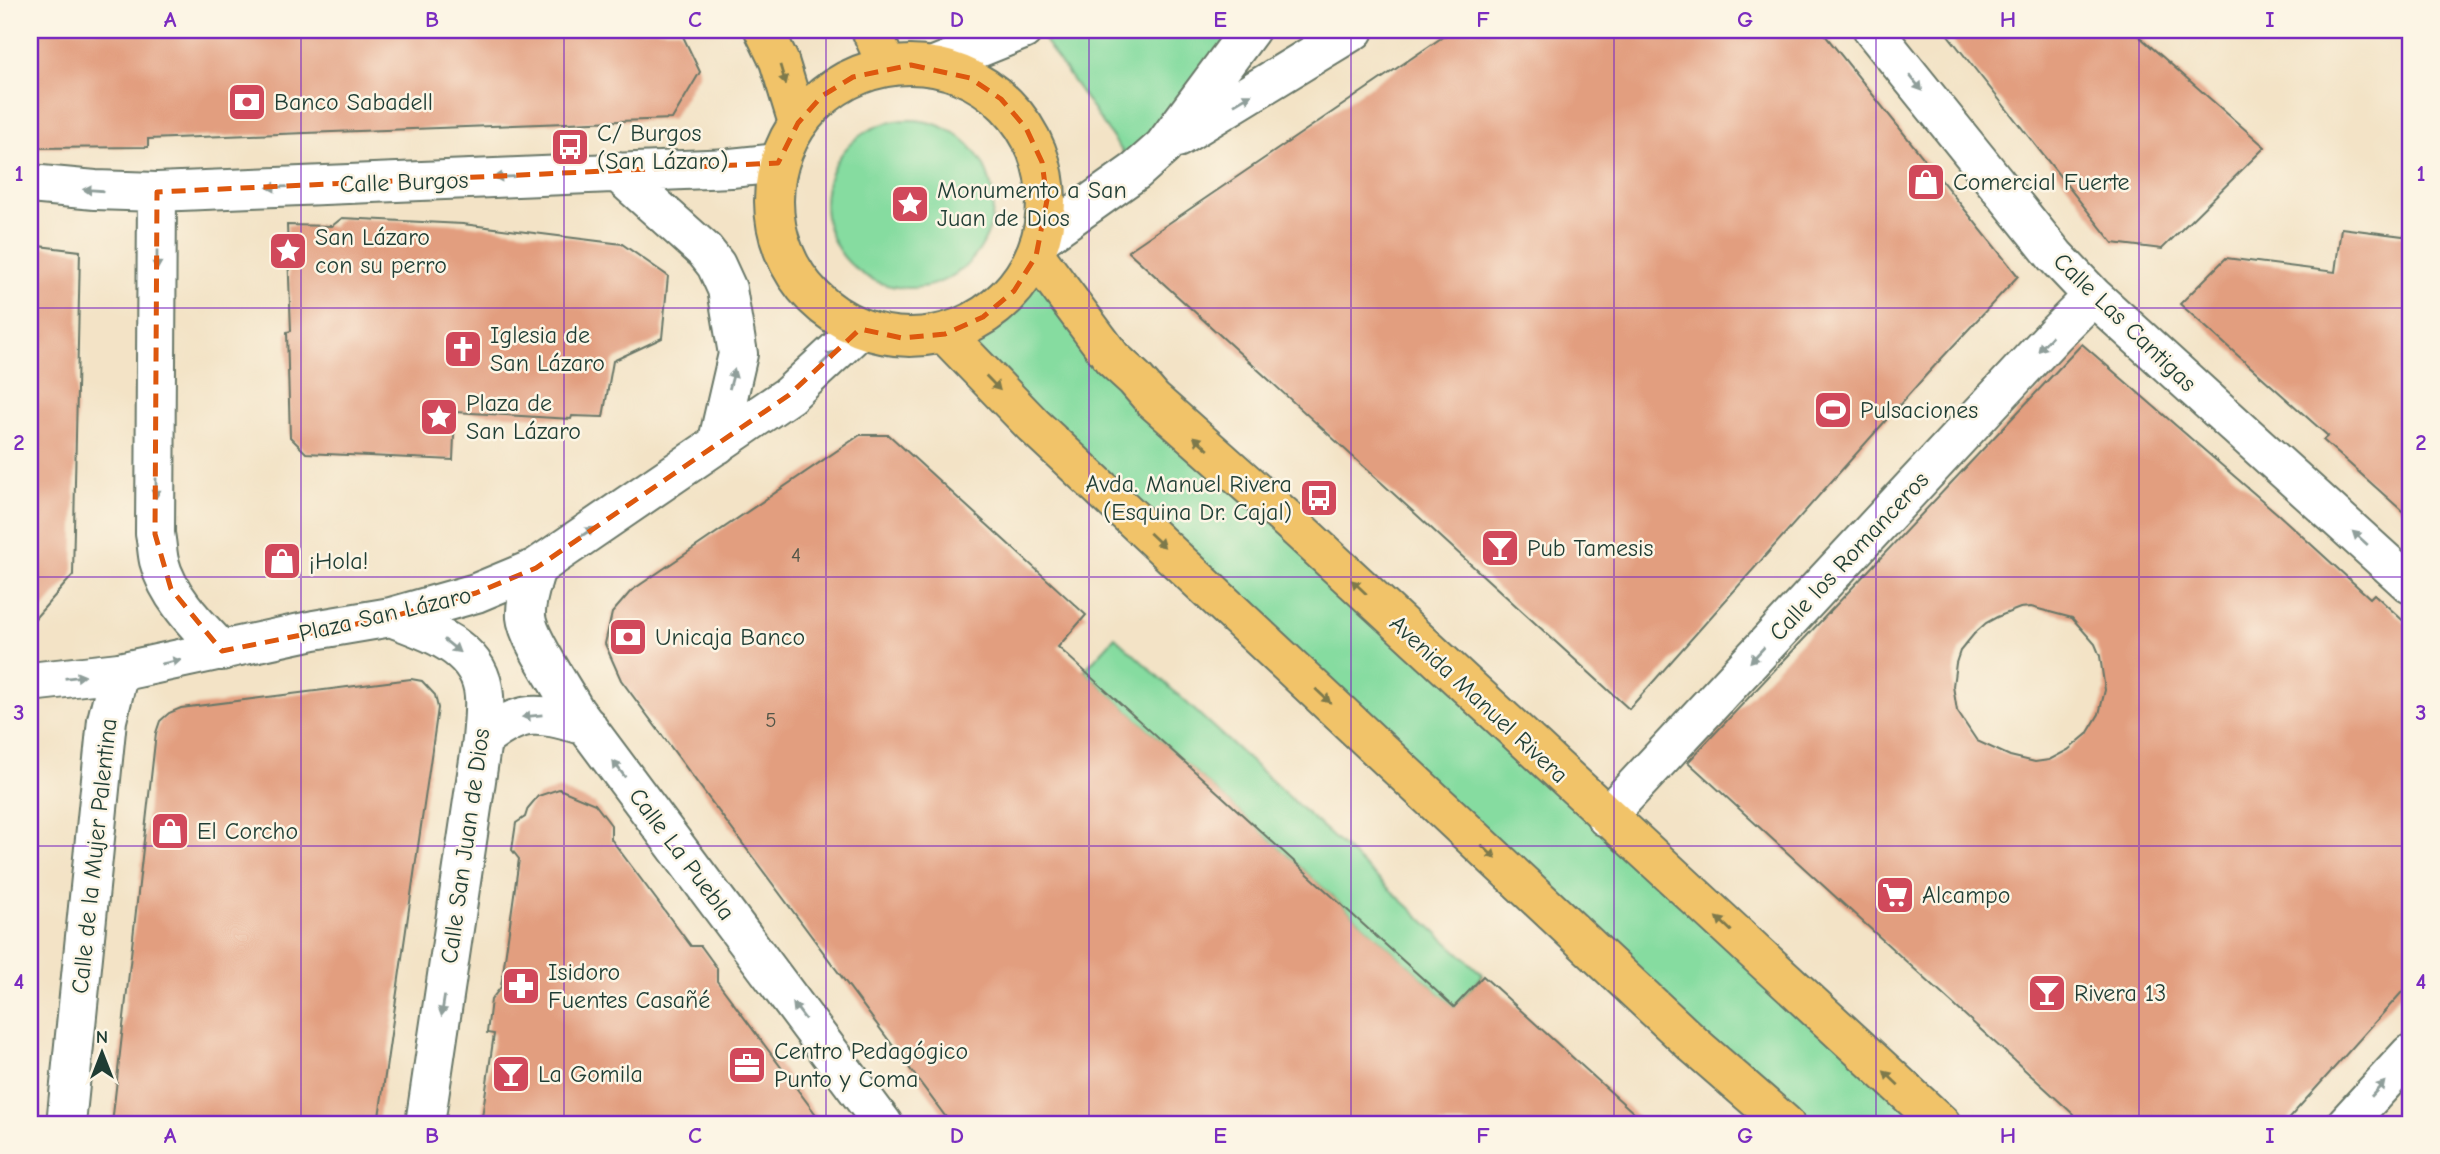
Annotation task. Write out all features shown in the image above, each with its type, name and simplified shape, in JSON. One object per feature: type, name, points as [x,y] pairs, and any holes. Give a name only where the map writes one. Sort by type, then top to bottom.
[{"type":"main road","points":[[764,30],[779,61],[798,123]]},
{"type":"main road","points":[[871,30],[887,66]]},
{"type":"main road","points":[[887,66],[934,66],[981,85],[1002,99],[1026,128],[1042,162],[1047,200],[1039,247],[1014,291],[983,317],[946,334],[902,338],[860,329],[825,309],[797,279],[779,244],[773,203],[778,163],[798,123],[822,96],[853,77],[887,66]]},
{"type":"main road","name":"Avenida Manuel Rivera","points":[[1039,247],[1112,358],[1153,400],[1299,531],[1941,1124]]},
{"type":"main road","points":[[946,334],[1033,425],[1693,1044],[1785,1124]]},
{"type":"street","points":[[934,66],[1023,30]]},
{"type":"street","points":[[1163,147],[1250,30]]},
{"type":"street","name":"Calle Las Cantigas","points":[[1873,30],[2055,256],[2093,296],[2410,584]]},
{"type":"street","points":[[1039,247],[1163,147],[1340,35]]},
{"type":"street","name":"Calle Burgos","points":[[30,184],[157,192],[731,168],[778,163]]},
{"type":"street","points":[[617,172],[705,251],[716,265],[727,289],[738,355],[717,445]]},
{"type":"street","points":[[157,192],[155,534],[159,562],[171,589],[194,622],[222,652]]},
{"type":"street","name":"Calle los Romanceros","points":[[1606,817],[2093,296]]},
{"type":"street","name":"Plaza San Lázaro","points":[[30,682],[120,671],[391,617],[477,593],[536,568],[789,395],[860,329]]},
{"type":"street","name":"Calle La Puebla","points":[[536,568],[527,601],[526,619],[533,638],[575,711],[883,1124]]},
{"type":"street","name":"Calle San Juan de Dios","points":[[391,617],[452,643],[475,668],[484,694],[482,740],[425,1124]]},
{"type":"street","name":"Calle de la Mujer Palentina","points":[[66,1124],[107,720],[120,671]]},
{"type":"street","points":[[482,740],[503,723],[530,714],[549,715],[587,726]]},
{"type":"street","points":[[2346,1124],[2410,1054]]},
{"type":"highlighted area","points":[[911,65],[970,78],[1001,99],[1026,128],[1042,162],[1047,200],[1036,256],[1014,291],[983,317],[945,334],[902,338],[860,329],[789,395],[536,568],[476,593],[391,617],[222,651],[171,589],[155,534],[157,192],[778,163],[798,123],[822,96],[853,77]]},
{"type":"green space","points":[[1037,30],[1250,30],[1136,171]]},
{"type":"green space","points":[[909,120],[941,126],[969,144],[987,172],[993,204],[987,236],[969,264],[941,282],[909,288],[877,282],[849,264],[831,236],[825,204],[831,172],[849,144],[877,126]]},
{"type":"green space","points":[[1036,256],[1112,358],[1942,1124],[1792,1124],[945,334],[976,319],[998,304],[1017,284]]},
{"type":"green space","points":[[1115,637],[1483,975],[1454,1007],[1084,671]]},
{"type":"building","points":[[30,30],[680,30],[700,72],[672,119],[148,139],[148,147],[30,148]]},
{"type":"building","points":[[1453,30],[1821,30],[2018,276],[1928,373],[1629,709],[1128,251]]},
{"type":"building","points":[[1944,30],[2132,30],[2265,147],[2162,249],[2113,243]]},
{"type":"building","name":"Iglesia de San Lázaro","points":[[342,218],[463,224],[622,244],[668,276],[662,338],[613,361],[603,417],[572,416],[571,419],[455,412],[453,460],[306,453],[290,437],[287,332],[291,331],[287,225],[332,226]]},
{"type":"building","points":[[2341,228],[2410,237],[2410,518],[2323,440],[2328,436],[2180,304],[2226,258],[2335,272]]},
{"type":"building","points":[[30,245],[80,251],[73,575],[30,624]]},
{"type":"building","points":[[2082,344],[2370,598],[2374,594],[2410,627],[2410,983],[2284,1124],[2084,1124],[1688,762]],"holes":[[[2031,607],[2072,618],[2095,644],[2100,656],[2105,690],[2099,714],[2087,734],[2068,750],[2049,760],[2035,762],[2010,756],[1977,741],[1957,711],[1953,686],[1960,651],[1986,623],[2020,608]]]},
{"type":"building","points":[[860,435],[889,435],[1086,615],[1058,647],[1454,1007],[1483,976],[1646,1124],[951,1124],[621,680],[605,644],[612,613],[631,591]]},
{"type":"building","points":[[411,679],[422,681],[435,695],[438,708],[378,1124],[112,1124],[156,733],[160,721],[181,708]]},
{"type":"building","points":[[559,789],[595,804],[611,825],[611,839],[691,946],[701,946],[717,968],[717,981],[823,1124],[481,1124],[494,1034],[487,1033],[491,1000],[501,987],[519,859],[512,850],[516,823],[525,817],[528,808],[538,796]]},
{"type":"place","name":"Banco Sabadell","points":[[247,102]]},
{"type":"place","name":"C/ Burgos (San Lázaro)","points":[[570,147]]},
{"type":"place","name":"Comercial Fuerte","points":[[1926,182]]},
{"type":"place","name":"Monumento a San Juan de Dios","points":[[910,204]]},
{"type":"place","name":"San Lázaro con su perro","points":[[288,251]]},
{"type":"place","name":"Iglesia de San Lázaro","points":[[463,349]]},
{"type":"place","name":"Pulsaciones","points":[[1833,410]]},
{"type":"place","name":"Plaza de San Lázaro","points":[[439,417]]},
{"type":"place","name":"Avda. Manuel Rivera (Esquina Dr. Cajal)","points":[[1319,498]]},
{"type":"place","name":"Pub Tamesis","points":[[1500,548]]},
{"type":"place","name":"¡Hola!","points":[[282,561]]},
{"type":"place","name":"Unicaja Banco","points":[[628,637]]},
{"type":"place","name":"El Corcho","points":[[170,831]]},
{"type":"place","name":"Alcampo","points":[[1895,895]]},
{"type":"place","name":"Isidoro Fuentes Casañé","points":[[521,986]]},
{"type":"place","name":"Rivera 13","points":[[2047,993]]},
{"type":"place","name":"Centro Pedagógico Punto y Coma","points":[[747,1065]]},
{"type":"place","name":"La Gomila","points":[[511,1074]]}]
